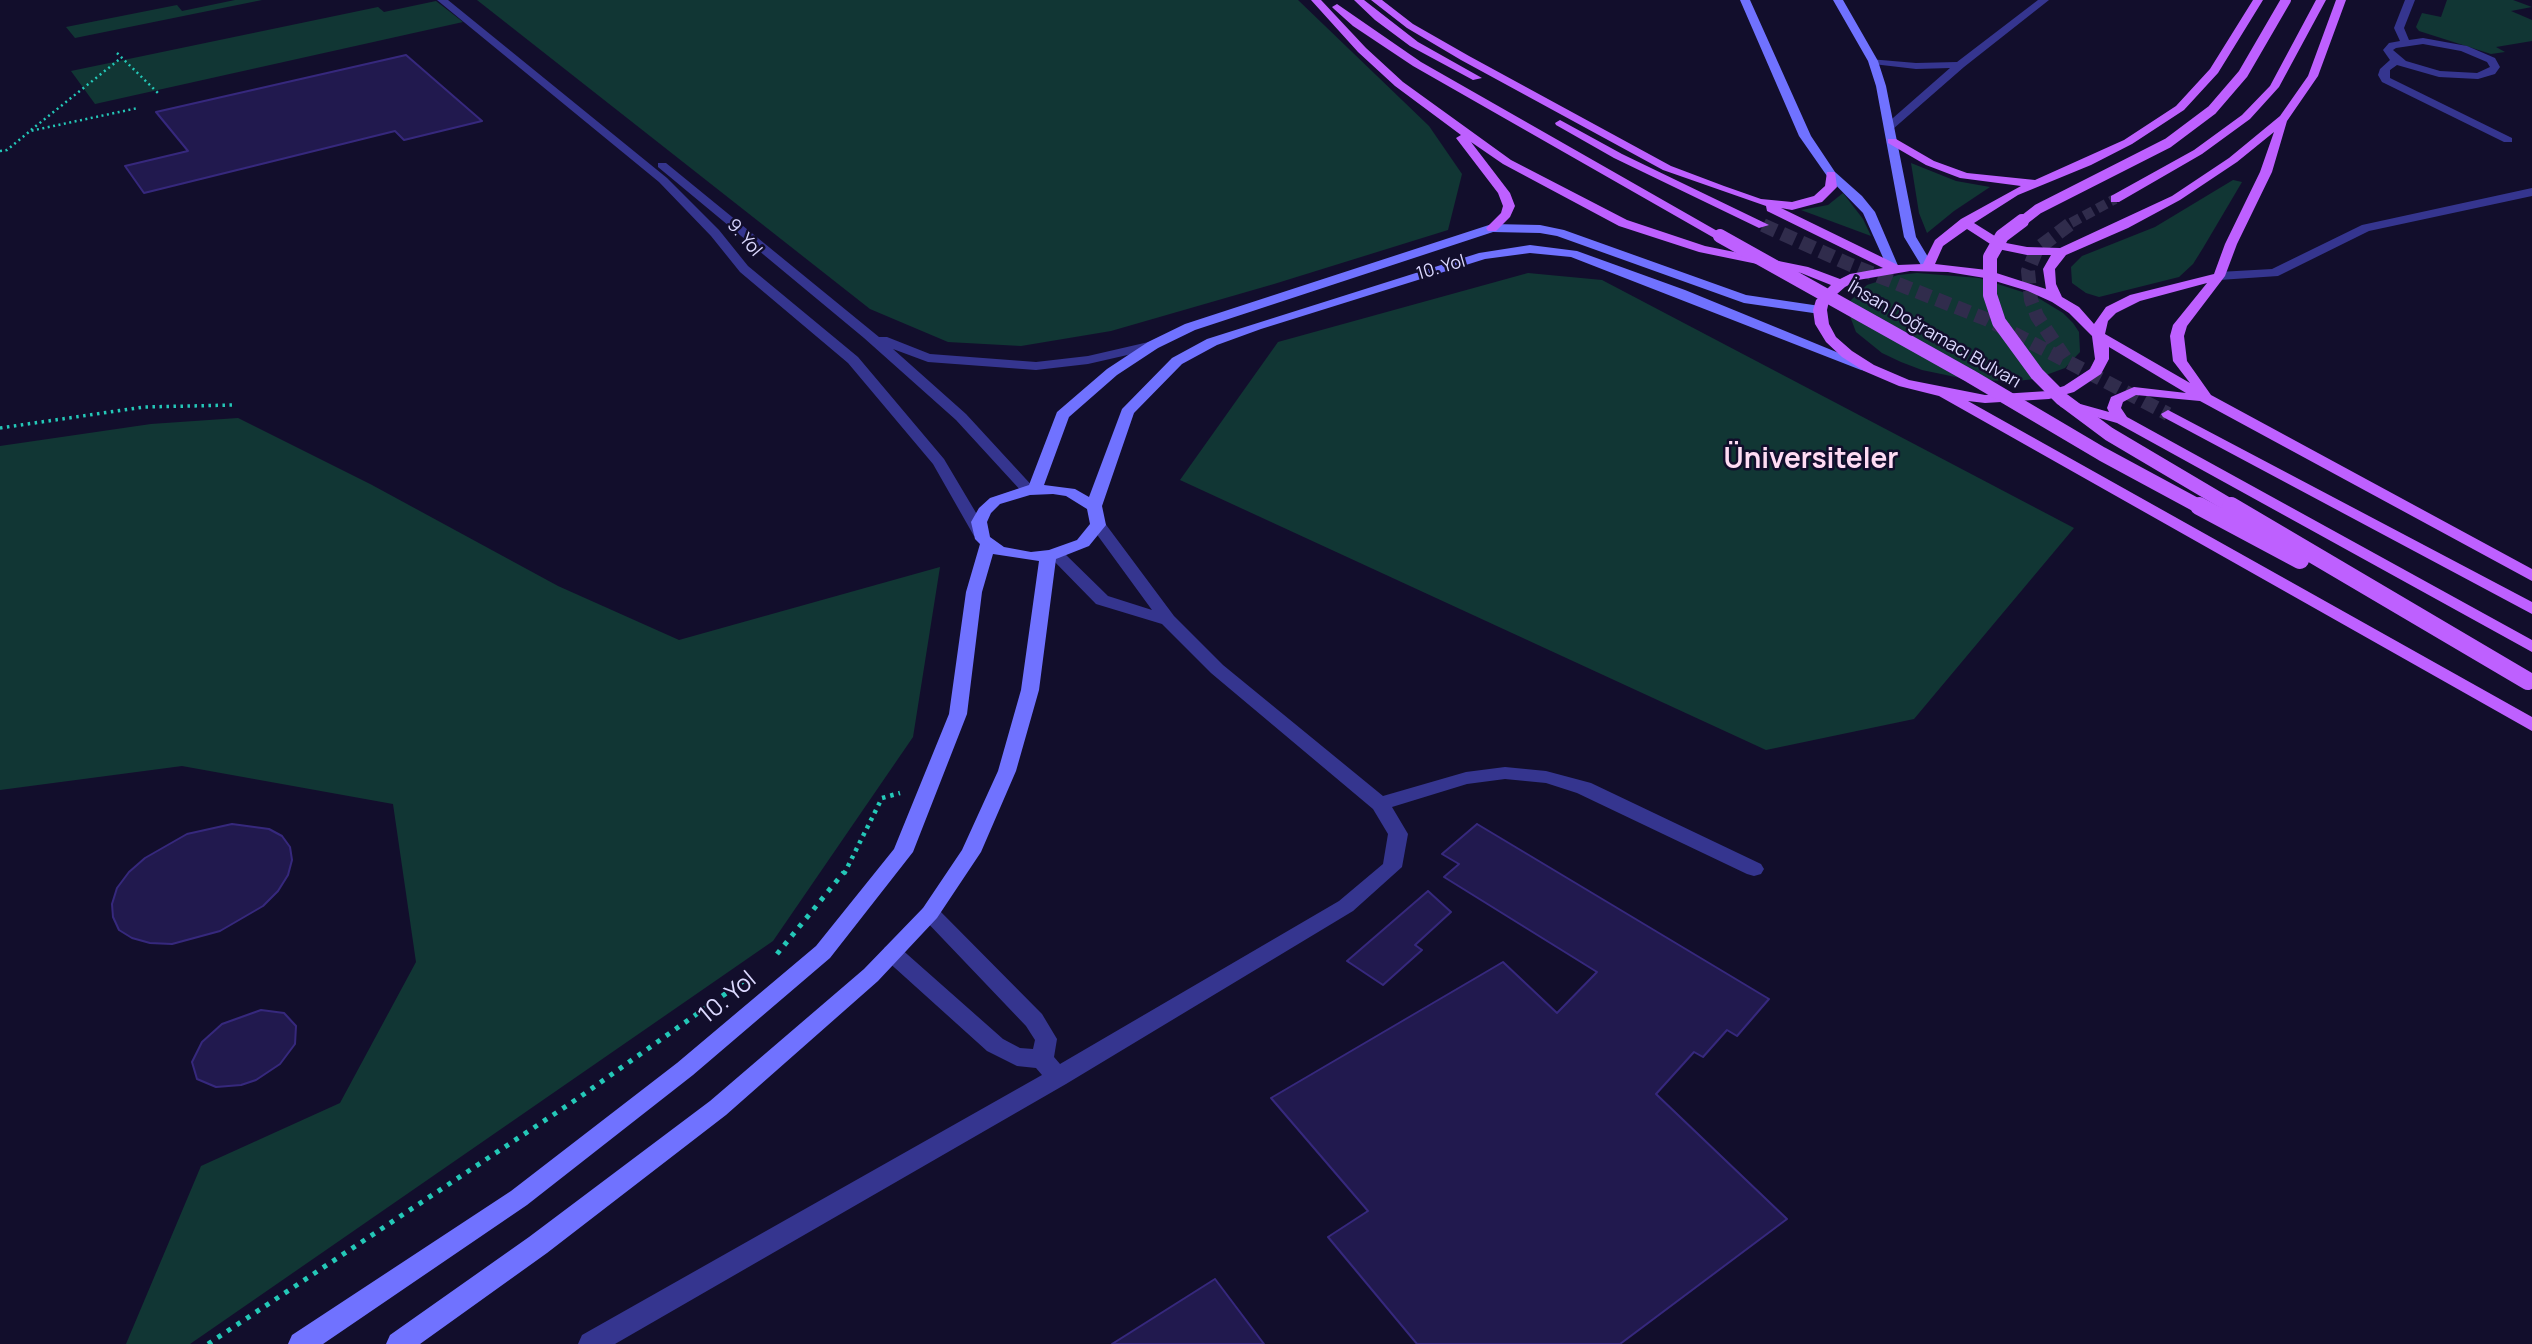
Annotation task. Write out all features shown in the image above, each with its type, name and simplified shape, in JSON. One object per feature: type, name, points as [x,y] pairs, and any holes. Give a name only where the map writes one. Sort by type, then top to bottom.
[{"type":"main road","points":[[1316,0],[1362,50],[1399,84],[1451,125],[1507,162],[1623,223],[1703,249],[1804,270],[1840,284]]},
{"type":"main road","name":"İhsan Doğramacı Bulvarı","points":[[1329,0],[1356,24],[1417,64],[1970,376],[2102,454],[2530,682]]},
{"type":"main road","points":[[1359,0],[1413,44],[1553,118],[1618,156],[1763,225]]},
{"type":"main road","points":[[1376,0],[1409,26],[1667,168],[1759,202],[1893,268]]},
{"type":"main road","points":[[1928,267],[1932,253],[1939,243],[1965,222],[2001,200],[2129,142],[2180,108],[2214,71],[2258,0]]},
{"type":"main road","points":[[2286,0],[2243,74],[2212,110],[2168,143],[2038,209],[2002,236],[1990,257],[1988,267],[1990,295],[1999,322],[2037,374],[2062,399],[2109,433],[2530,682]]},
{"type":"main road","points":[[2115,199],[2198,152],[2246,117],[2274,87],[2321,0]]},
{"type":"main road","points":[[2057,299],[2050,284],[2049,269],[2062,251],[2124,225],[2176,198],[2233,160],[2284,118],[2314,76],[2341,0]]},
{"type":"main road","points":[[2209,400],[2180,361],[2177,336],[2180,325],[2220,276],[2231,244],[2266,172],[2284,118]]},
{"type":"main road","points":[[1451,125],[1504,193],[1509,206],[1506,214],[1492,228]]},
{"type":"main road","points":[[1892,141],[1930,163],[1964,176],[1999,182],[2038,183]]},
{"type":"main road","points":[[1759,202],[1792,206],[1818,200],[1831,187],[1831,174]]},
{"type":"main road","points":[[1965,222],[2002,246],[2027,251],[2062,251]]},
{"type":"main road","points":[[2220,276],[2135,298],[2111,310],[2102,320],[2098,335],[2102,359],[2091,376],[2069,388],[2025,398],[1985,398],[1944,393],[1904,383],[1869,368],[1847,354],[1831,339],[1822,324],[1820,310],[1824,300],[1840,284],[1872,271],[1928,267],[1967,270],[2003,278],[2057,299],[2074,310],[2098,335],[2209,400],[2532,576]]},
{"type":"main road","points":[[2122,420],[2114,408],[2116,400],[2134,391],[2209,400]]},
{"type":"main road","points":[[1944,393],[2532,726]]},
{"type":"main road","name":"İhsan Doğramacı Bulvarı","points":[[2025,398],[2064,404],[2122,420],[2532,647]]},
{"type":"main road","points":[[2168,414],[2532,609]]},
{"type":"street","name":"9. Yol","points":[[442,0],[663,180],[715,233],[744,269],[853,360],[939,462],[984,539]]},
{"type":"street","name":"9. Yol","points":[[455,0],[869,335],[961,417],[1031,489]]},
{"type":"street","points":[[1745,0],[1805,136],[1831,174],[1858,198],[1869,212],[1893,268]]},
{"type":"street","points":[[1838,0],[1873,61],[1892,141],[1910,237],[1928,267]]},
{"type":"street","points":[[1889,127],[1960,65],[2044,0]]},
{"type":"street","points":[[2405,42],[2399,28],[2410,0]]},
{"type":"street","points":[[2432,42],[2480,54],[2491,60],[2495,67],[2491,72],[2478,76],[2460,76],[2419,69],[2397,60],[2388,50],[2393,45],[2432,42]]},
{"type":"street","points":[[2397,60],[2385,69],[2386,80],[2508,140]]},
{"type":"street","points":[[1873,61],[1916,66],[1960,65]]},
{"type":"street","points":[[2220,276],[2274,273],[2366,228],[2532,192]]},
{"type":"street","name":"10. Yol","points":[[1031,489],[1062,415],[1112,372],[1153,345],[1190,327],[1492,228],[1540,229],[1560,233],[1744,299],[1820,310]]},
{"type":"street","points":[[1451,241],[1483,256]]},
{"type":"street","name":"10. Yol","points":[[301,1344],[519,1198],[685,1069],[823,952],[904,852],[958,714],[974,592],[984,539],[979,522],[989,506],[1010,494],[1031,489],[1070,492],[1094,506],[1127,412],[1177,361],[1212,342],[1402,279],[1483,256],[1530,249],[1573,254],[1869,368]]},
{"type":"street","points":[[1376,266],[1402,279]]},
{"type":"street","name":"9. Yol","points":[[869,335],[928,358],[1036,366],[1088,359],[1153,345]]},
{"type":"street","points":[[591,1344],[1050,1068],[1346,906],[1392,867],[1398,834],[1380,804],[1217,669],[1168,620],[1098,525],[1094,506]]},
{"type":"street","points":[[984,539],[1014,555],[1052,555],[1083,543],[1098,525]]},
{"type":"street","points":[[1052,555],[1102,600],[1168,620]]},
{"type":"street","points":[[399,1344],[538,1245],[718,1108],[871,975],[930,913],[971,852],[1007,771],[1030,690],[1052,555]]},
{"type":"street","points":[[1380,804],[1466,778],[1505,774],[1546,777],[1584,788],[1754,869]]},
{"type":"street","points":[[930,913],[1034,1020],[1046,1039],[1050,1068]]},
{"type":"street","points":[[892,953],[995,1045],[1017,1058],[1050,1068]]},
{"type":"path","points":[[117,53],[158,93]]},
{"type":"path","points":[[0,151],[7,149],[121,58]]},
{"type":"path","points":[[30,131],[138,108]]},
{"type":"path","points":[[0,428],[144,407],[233,405]]},
{"type":"path","points":[[770,962],[841,879],[882,798],[930,784]]},
{"type":"path","points":[[208,1344],[577,1099],[758,971]]},
{"type":"green space","points":[[235,0],[262,0],[75,38],[66,27],[177,5],[182,11]]},
{"type":"green space","points":[[477,0],[1298,0],[1429,126],[1462,174],[1448,230],[1111,331],[1021,346],[948,342],[870,309]]},
{"type":"green space","points":[[2447,0],[2513,0],[2532,7],[2511,11],[2532,20],[2532,41],[2496,47],[2505,52],[2491,54],[2419,31],[2416,27],[2422,13],[2441,17]]},
{"type":"green space","points":[[436,1],[463,22],[95,104],[71,71],[378,7],[384,12]]},
{"type":"green space","points":[[1911,163],[1956,181],[1990,187],[1927,233],[1919,213]]},
{"type":"green space","points":[[2233,180],[2242,182],[2193,264],[2179,277],[2099,297],[2086,293],[2072,283],[2071,267],[2082,256],[2155,227]]},
{"type":"green space","points":[[1843,193],[1863,219],[1871,236],[1801,210],[1828,205]]},
{"type":"green space","points":[[1528,273],[1602,280],[2074,528],[1914,719],[1766,750],[1180,480],[1278,342]]},
{"type":"green space","points":[[1917,273],[1979,278],[2035,296],[2063,313],[2073,323],[2079,332],[2080,352],[2065,368],[2035,379],[2016,381],[1970,380],[1922,370],[1882,353],[1856,332],[1848,311],[1850,301],[1867,285],[1898,275]]},
{"type":"green space","points":[[238,418],[372,485],[558,586],[679,640],[940,567],[913,737],[773,941],[190,1344],[126,1344],[201,1166],[340,1103],[416,962],[393,804],[182,766],[0,790],[0,446],[151,424]]},
{"type":"building","points":[[406,55],[482,121],[404,140],[395,131],[144,193],[125,166],[188,151],[156,112]]},
{"type":"building","points":[[232,824],[269,829],[282,836],[290,847],[292,860],[288,875],[278,891],[263,906],[220,931],[172,944],[150,943],[132,938],[119,930],[113,917],[112,904],[117,888],[129,872],[145,858],[187,834]]},
{"type":"building","points":[[1477,824],[1769,999],[1737,1036],[1727,1030],[1703,1057],[1694,1052],[1656,1094],[1787,1219],[1620,1344],[1417,1344],[1328,1237],[1368,1211],[1271,1098],[1503,962],[1557,1013],[1597,972],[1444,877],[1459,864],[1442,854]]},
{"type":"building","points":[[1428,891],[1451,912],[1415,945],[1422,950],[1383,985],[1347,961]]},
{"type":"building","points":[[261,1010],[284,1013],[296,1026],[295,1044],[280,1064],[256,1080],[241,1085],[216,1087],[197,1079],[192,1062],[202,1042],[222,1024]]},
{"type":"building","points":[[1215,1279],[1264,1344],[1112,1344]]},
{"type":"tunnel","points":[[2072,222],[2115,199]]},
{"type":"tunnel","points":[[2065,358],[2037,316],[2031,300],[2028,271],[2037,249],[2072,222]]},
{"type":"tunnel","points":[[1763,225],[1851,265],[1986,319],[2168,414]]},
{"type":"district","name":"Üniversiteler","points":[[1811,460]]}]
